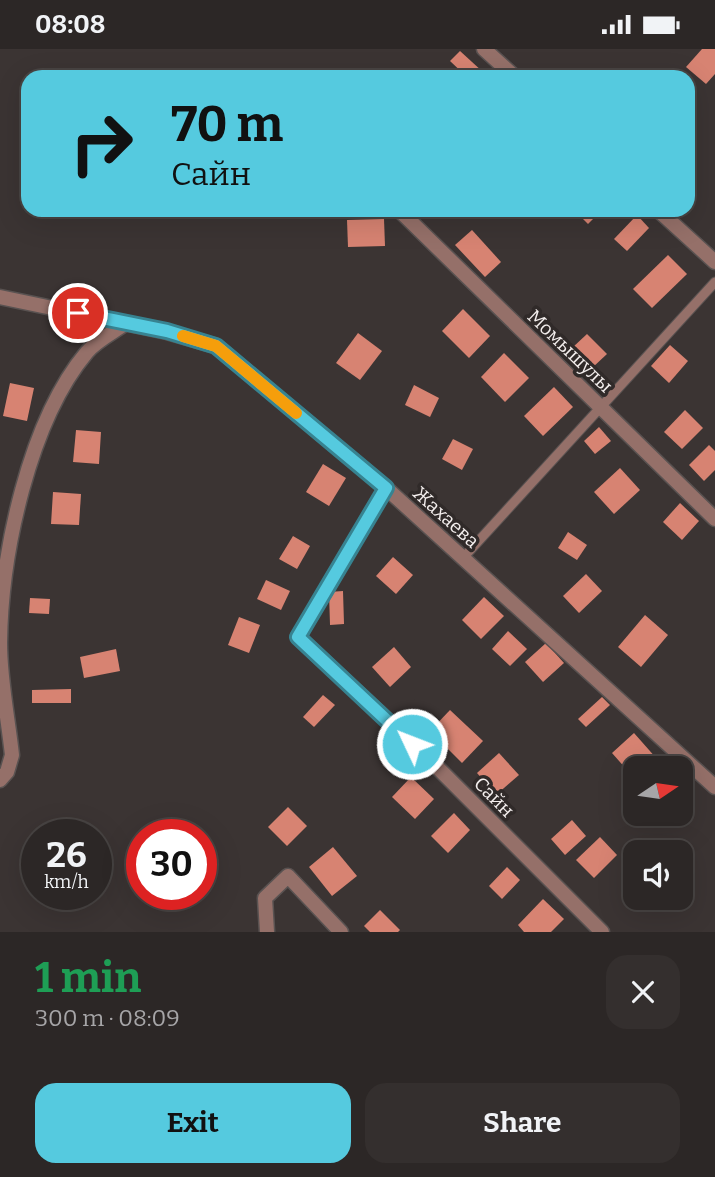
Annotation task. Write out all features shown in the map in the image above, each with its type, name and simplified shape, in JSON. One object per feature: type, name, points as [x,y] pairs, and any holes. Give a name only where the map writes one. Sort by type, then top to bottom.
[{"type":"street","points":[[484,49],[506,70]]},
{"type":"street","name":"Момышулы","points":[[406,217],[715,519]]},
{"type":"street","points":[[666,217],[715,263]]},
{"type":"street","name":"Жахаева","points":[[0,297],[126,323],[216,346],[386,488],[715,787]]},
{"type":"street","points":[[0,780],[12,755],[0,644],[10,546],[20,492],[61,388],[89,350],[126,323]]},
{"type":"street","name":"Сайн","points":[[386,488],[298,637],[431,761],[602,932]]},
{"type":"street","points":[[268,932],[265,898],[288,876],[341,932]]},
{"type":"lane","points":[[463,558],[602,409],[715,282]]},
{"type":"building","points":[[702,49],[715,49],[715,74],[706,84],[695,75],[695,70],[686,67]]},
{"type":"building","points":[[460,51],[481,70],[460,70],[450,61]]},
{"type":"building","points":[[581,217],[595,217],[588,224]]},
{"type":"building","points":[[635,217],[639,217],[649,228],[627,251],[614,239]]},
{"type":"building","points":[[384,219],[385,246],[348,247],[347,220]]},
{"type":"building","points":[[472,230],[501,262],[485,277],[455,245]]},
{"type":"building","points":[[668,255],[687,274],[652,308],[633,289]]},
{"type":"building","points":[[463,309],[490,336],[469,358],[442,331]]},
{"type":"building","points":[[358,333],[382,351],[360,380],[336,363]]},
{"type":"building","points":[[587,334],[607,354],[592,368],[572,348]]},
{"type":"building","points":[[670,345],[688,361],[669,383],[651,366]]},
{"type":"building","points":[[504,353],[529,378],[505,402],[481,377]]},
{"type":"building","points":[[10,383],[34,388],[27,421],[3,416]]},
{"type":"building","points":[[414,385],[439,398],[430,417],[405,405]]},
{"type":"building","points":[[554,387],[573,407],[543,436],[524,416]]},
{"type":"building","points":[[685,410],[703,428],[682,449],[664,432]]},
{"type":"building","points":[[599,427],[611,441],[595,454],[584,441]]},
{"type":"building","points":[[76,430],[101,432],[99,464],[73,462]]},
{"type":"building","points":[[453,439],[473,449],[462,470],[442,459]]},
{"type":"building","points":[[709,445],[715,451],[715,470],[704,481],[689,465]]},
{"type":"building","points":[[323,464],[346,478],[329,506],[306,492]]},
{"type":"building","points":[[620,468],[640,490],[614,514],[594,492]]},
{"type":"building","points":[[53,492],[81,494],[79,525],[51,524]]},
{"type":"building","points":[[680,503],[699,521],[682,540],[663,522]]},
{"type":"building","points":[[568,532],[587,545],[577,560],[558,548]]},
{"type":"building","points":[[293,536],[310,546],[297,569],[279,559]]},
{"type":"building","points":[[393,557],[413,575],[396,594],[376,576]]},
{"type":"building","points":[[586,574],[602,591],[579,613],[563,596]]},
{"type":"building","points":[[266,580],[290,591],[281,610],[257,599]]},
{"type":"building","points":[[343,591],[344,624],[330,625],[329,592]]},
{"type":"building","points":[[484,597],[504,616],[481,639],[462,620]]},
{"type":"building","points":[[30,598],[50,599],[49,614],[29,613]]},
{"type":"building","points":[[645,615],[668,635],[641,667],[618,647]]},
{"type":"building","points":[[239,617],[260,625],[249,653],[228,645]]},
{"type":"building","points":[[508,631],[527,649],[510,666],[492,649]]},
{"type":"building","points":[[546,643],[564,663],[543,682],[525,662]]},
{"type":"building","points":[[394,647],[411,667],[390,687],[372,667]]},
{"type":"building","points":[[116,649],[120,671],[84,678],[80,657]]},
{"type":"building","points":[[71,689],[71,703],[32,703],[32,690]]},
{"type":"building","points":[[323,695],[335,705],[314,727],[303,717]]},
{"type":"building","points":[[602,697],[610,705],[586,727],[578,719]]},
{"type":"building","points":[[450,710],[483,741],[462,763],[430,731]]},
{"type":"building","points":[[634,733],[654,756],[623,756],[623,765],[612,753]]},
{"type":"building","points":[[499,753],[519,775],[496,795],[477,773]]},
{"type":"building","points":[[411,777],[434,799],[415,819],[392,797]]},
{"type":"building","points":[[288,807],[307,826],[287,846],[268,827]]},
{"type":"building","points":[[454,813],[470,830],[448,853],[431,836]]},
{"type":"building","points":[[572,820],[586,836],[565,855],[551,839]]},
{"type":"building","points":[[600,837],[617,855],[594,878],[576,860]]},
{"type":"building","points":[[333,847],[357,876],[332,896],[309,867]]},
{"type":"building","points":[[507,867],[520,880],[502,899],[489,886]]},
{"type":"building","points":[[543,899],[564,919],[551,932],[524,932],[518,925]]},
{"type":"building","points":[[380,910],[400,930],[398,932],[370,932],[364,926]]},
{"type":"slow traffic","points":[[183,336],[216,346],[296,413]]},
{"type":"route","points":[[78,313],[167,331],[216,346],[386,488],[298,637],[412,744]]}]
